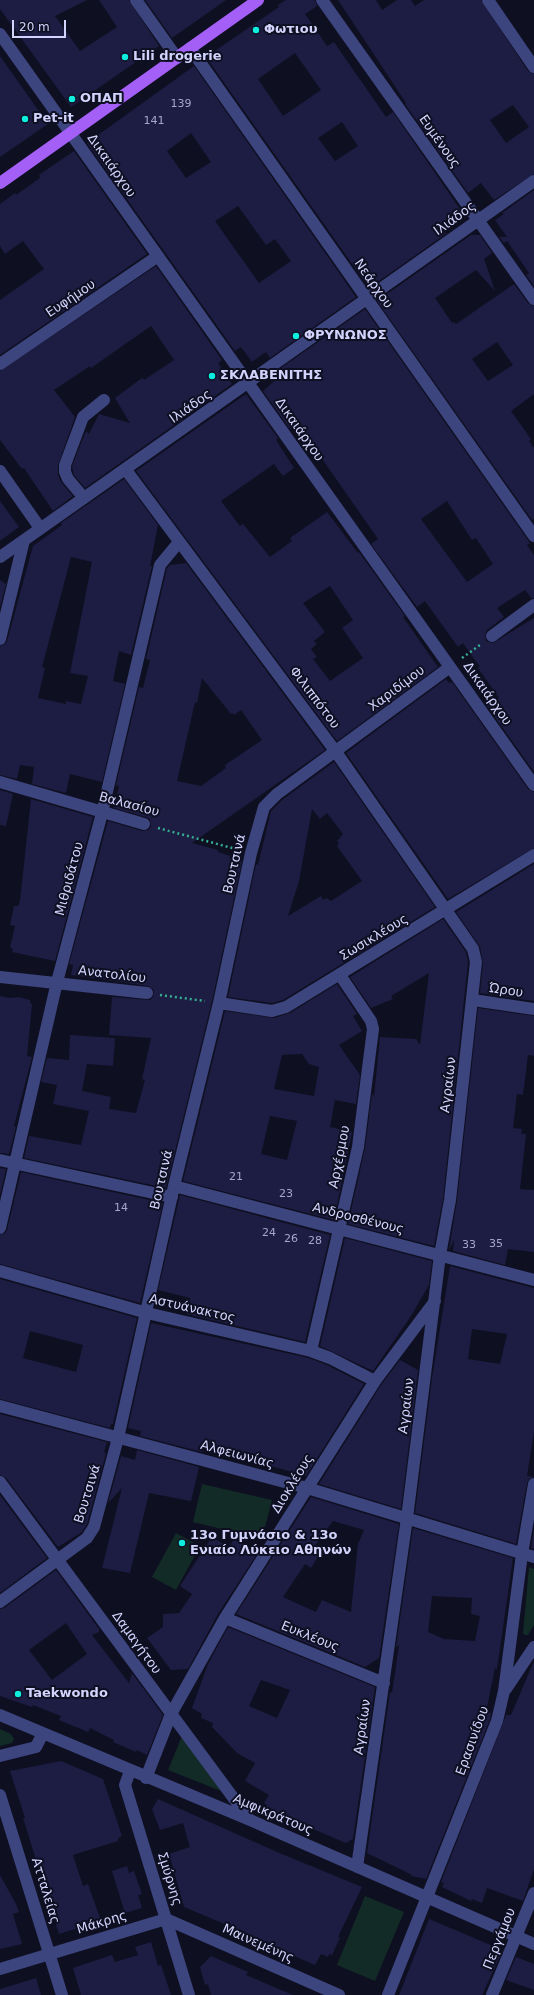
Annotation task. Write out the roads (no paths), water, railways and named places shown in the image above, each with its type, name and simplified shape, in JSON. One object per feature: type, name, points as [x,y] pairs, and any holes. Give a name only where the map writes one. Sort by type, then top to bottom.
[{"type":"main road","points":[[0,183],[258,0]]},
{"type":"street","points":[[136,0],[177,58]]},
{"type":"street","name":"Ευμένους","points":[[322,0],[534,299]]},
{"type":"street","points":[[488,0],[534,68]]},
{"type":"street","name":"Δικαιάρχου","points":[[0,34],[534,785]]},
{"type":"street","name":"Νεάρχου","points":[[190,48],[534,536]]},
{"type":"street","name":"Ιλιάδος","points":[[0,557],[126,470],[534,181]]},
{"type":"street","name":"Ευφήμου","points":[[0,364],[158,256]]},
{"type":"street","points":[[84,498],[68,479],[64,472],[65,465],[83,417],[104,400]]},
{"type":"street","name":"Φιλιππότου","points":[[126,470],[336,752],[473,949]]},
{"type":"street","points":[[0,471],[40,528]]},
{"type":"street","points":[[0,639],[24,540]]},
{"type":"street","name":"Μιθριδάτου","points":[[0,1228],[57,982],[102,813],[160,565],[180,542]]},
{"type":"street","points":[[492,636],[534,605]]},
{"type":"street","name":"Χαριδίμου","points":[[277,794],[450,667]]},
{"type":"street","name":"Βαλασίου","points":[[0,782],[144,824]]},
{"type":"street","name":"Βουτσινά","points":[[0,1602],[87,1538],[94,1527],[118,1438],[148,1313],[173,1192],[219,1003],[251,853],[264,807],[277,794]]},
{"type":"street","name":"Σωσικλέους","points":[[219,1003],[272,1011],[286,1007],[446,911],[534,855]]},
{"type":"street","name":"Αγραίων","points":[[357,1867],[407,1518],[440,1255],[450,1200],[473,1000],[476,962],[473,949]]},
{"type":"street","name":"Αρχέρμου","points":[[311,1351],[358,1147],[373,1030],[370,1021],[340,975]]},
{"type":"street","name":"Ανατολίου","points":[[0,977],[147,993]]},
{"type":"street","name":"Ώρου","points":[[473,1000],[534,1009]]},
{"type":"street","name":"Ανδροσθένους","points":[[0,1160],[173,1192],[340,1229],[534,1280]]},
{"type":"street","name":"Αστυάνακτος","points":[[0,1271],[148,1313],[311,1351],[330,1358],[375,1381]]},
{"type":"street","name":"Διοκλέους","points":[[146,1778],[171,1714],[225,1618],[375,1381],[435,1300]]},
{"type":"street","name":"Αλφειωνίας","points":[[0,1406],[306,1488],[534,1557]]},
{"type":"street","name":"Δαμαγήτου","points":[[0,1482],[250,1820]]},
{"type":"street","name":"Ερασινίδου","points":[[388,1995],[497,1721],[504,1691],[522,1554],[534,1484]]},
{"type":"street","name":"Ευκλέους","points":[[225,1618],[384,1683]]},
{"type":"street","points":[[504,1691],[534,1647]]},
{"type":"street","name":"Αμφικράτους","points":[[0,1715],[146,1778],[250,1820],[534,1944]]},
{"type":"street","points":[[0,1756],[36,1747],[43,1733]]},
{"type":"street","name":"Σμύρνης","points":[[130,1771],[125,1785],[189,1995]]},
{"type":"street","name":"Ατταλείας","points":[[0,1795],[62,1995]]},
{"type":"street","name":"Περγάμου","points":[[492,1995],[534,1893]]},
{"type":"street","name":"Μάκρης","points":[[0,1969],[166,1919]]},
{"type":"street","name":"Μαινεμένης","points":[[166,1919],[339,1995]]},
{"type":"place","name":"Φωτιου","points":[[256,30]]},
{"type":"place","name":"Lili drogerie","points":[[125,57]]},
{"type":"place","name":"ΟΠΑΠ","points":[[72,99]]},
{"type":"place","name":"Pet-it","points":[[25,119]]},
{"type":"place","name":"ΦΡΥΝΩΝΟΣ","points":[[296,336]]},
{"type":"place","name":"ΣΚΛΑΒΕΝΙΤΗΣ","points":[[212,376]]},
{"type":"place","name":"13ο Γυμνάσιο & 13ο Ενιαίο Λύκειο Αθηνών","points":[[182,1543]]},
{"type":"place","name":"Taekwondo","points":[[18,1694]]}]
